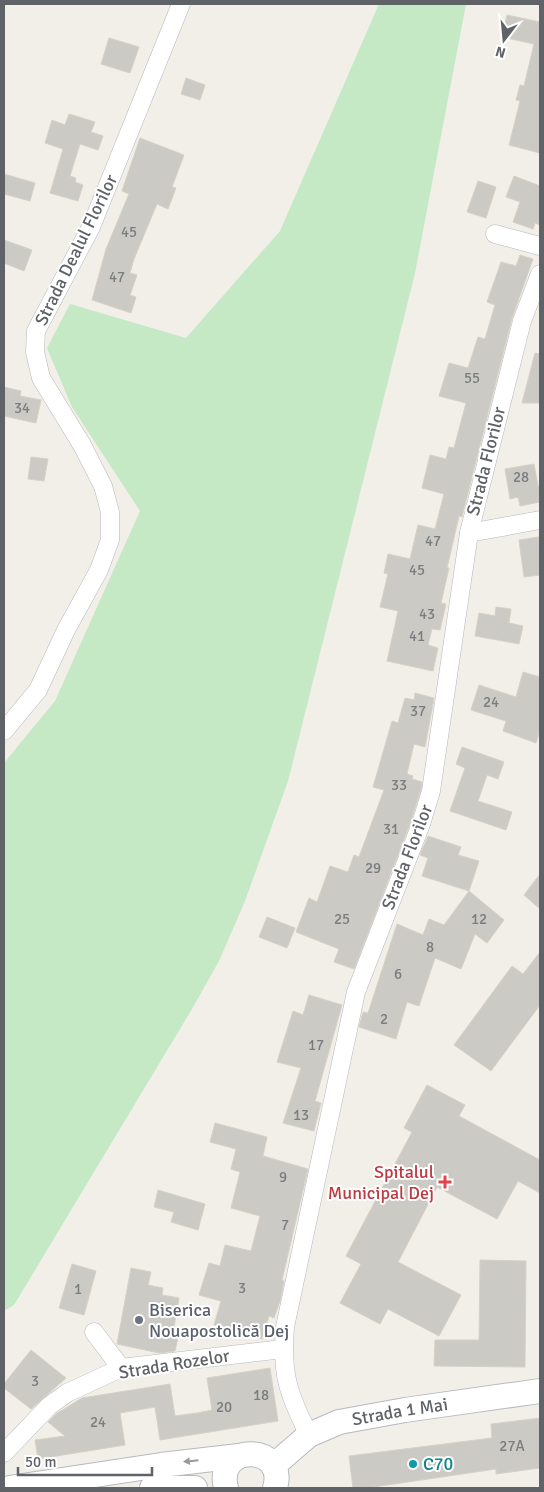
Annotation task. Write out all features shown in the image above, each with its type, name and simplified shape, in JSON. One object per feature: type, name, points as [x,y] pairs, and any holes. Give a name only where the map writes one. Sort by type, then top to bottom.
[{"type":"main road","name":"Strada 1 Mai","points":[[274,1477],[309,1435],[355,1418],[540,1391]]},
{"type":"main road","points":[[9,1488],[161,1465],[239,1456],[249,1453],[258,1454],[274,1477]]},
{"type":"main road","points":[[226,1488],[224,1477],[227,1468],[239,1456]]},
{"type":"main road","points":[[152,1488],[195,1488]]},
{"type":"street","name":"Strada Dealul Florilor","points":[[4,730],[38,690],[66,630],[99,570],[110,540],[110,512],[103,486],[82,445],[41,378],[35,352],[36,331],[91,227],[181,4]]},
{"type":"street","points":[[495,234],[540,246]]},
{"type":"street","name":"Strada Florilor","points":[[309,1435],[292,1402],[284,1375],[283,1349],[286,1327],[356,992],[422,824],[431,791],[469,533],[522,321],[540,274]]},
{"type":"street","points":[[469,533],[540,520]]},
{"type":"street","points":[[94,1332],[121,1368]]},
{"type":"street","name":"Strada Rozelor","points":[[4,1453],[49,1406],[67,1393],[121,1368],[283,1349]]},
{"type":"green space","points":[[379,4],[466,4],[415,273],[288,781],[245,901],[219,961],[14,1305],[4,1311],[4,763],[55,701],[140,511],[72,407],[47,348],[70,304],[186,338],[280,231]]},
{"type":"building","points":[[507,15],[540,22],[540,153],[509,145],[520,101],[516,100],[520,85],[524,86],[534,44],[502,37]]},
{"type":"building","points":[[109,38],[139,47],[130,73],[101,64]]},
{"type":"building","points":[[186,78],[205,85],[200,100],[181,94]]},
{"type":"building","points":[[69,114],[95,122],[91,132],[103,136],[98,150],[80,144],[70,176],[76,178],[75,182],[83,185],[78,201],[50,193],[63,149],[45,143],[52,120],[65,125]]},
{"type":"building","points":[[140,138],[184,155],[172,187],[176,188],[168,209],[157,204],[134,259],[130,273],[137,275],[130,295],[136,297],[131,313],[92,300],[106,249],[129,194],[122,191]]},
{"type":"building","points":[[4,174],[35,183],[30,201],[4,194]]},
{"type":"building","points":[[514,176],[540,186],[540,225],[535,223],[533,229],[513,222],[520,202],[506,197]]},
{"type":"building","points":[[478,181],[496,187],[486,218],[467,212]]},
{"type":"building","points":[[4,240],[32,250],[24,271],[4,263]]},
{"type":"building","points":[[520,255],[533,259],[512,318],[462,517],[459,516],[441,603],[446,604],[440,630],[432,629],[428,645],[438,648],[433,671],[387,661],[398,611],[380,607],[388,574],[384,573],[388,554],[410,559],[418,525],[435,529],[444,494],[422,488],[430,455],[446,459],[449,447],[454,448],[466,403],[439,396],[449,363],[468,368],[478,337],[485,339],[495,305],[487,302],[501,262],[516,266]]},
{"type":"building","points":[[535,353],[540,354],[540,403],[522,403]]},
{"type":"building","points":[[4,387],[21,391],[20,396],[41,400],[36,423],[4,416]]},
{"type":"building","points":[[31,457],[48,459],[44,481],[28,479]]},
{"type":"building","points":[[534,464],[538,486],[540,486],[540,502],[520,506],[518,497],[510,499],[505,469]]},
{"type":"building","points":[[539,537],[540,575],[524,577],[519,540]]},
{"type":"building","points":[[496,607],[511,609],[509,623],[523,626],[519,644],[475,636],[479,613],[495,616]]},
{"type":"building","points":[[523,672],[540,677],[540,730],[536,743],[503,731],[506,721],[471,710],[479,685],[516,697]]},
{"type":"building","points":[[415,693],[434,698],[425,747],[414,744],[407,774],[413,776],[412,779],[422,782],[421,789],[411,821],[354,969],[334,962],[339,949],[296,932],[309,898],[317,902],[330,866],[348,872],[354,855],[359,857],[384,790],[373,787],[392,721],[398,723],[405,698],[414,700]]},
{"type":"building","points":[[462,747],[504,762],[498,779],[487,775],[478,801],[512,812],[506,830],[450,811],[465,768],[456,764]]},
{"type":"building","points":[[428,836],[461,847],[458,855],[479,861],[469,891],[422,876],[428,858],[420,855]]},
{"type":"building","points":[[540,874],[540,909],[524,895]]},
{"type":"building","points":[[469,891],[504,920],[487,943],[475,934],[461,969],[435,958],[419,1006],[407,1002],[396,1039],[359,1027],[363,1012],[368,1013],[397,924],[423,935],[429,919],[444,925]]},
{"type":"building","points":[[267,917],[295,928],[287,948],[259,937]]},
{"type":"building","points":[[540,952],[540,1005],[491,1071],[454,1045],[512,966],[523,974]]},
{"type":"building","points":[[309,995],[342,1005],[315,1101],[321,1103],[314,1131],[283,1123],[301,1068],[277,1062],[293,1011],[303,1015]]},
{"type":"building","points":[[427,1085],[465,1105],[459,1116],[540,1160],[540,1193],[518,1181],[497,1219],[437,1187],[398,1262],[461,1295],[439,1336],[388,1309],[380,1324],[340,1303],[361,1264],[346,1256],[412,1132],[404,1128]]},
{"type":"building","points":[[215,1123],[267,1137],[263,1156],[308,1169],[282,1280],[284,1281],[280,1301],[274,1318],[269,1316],[262,1339],[214,1325],[221,1301],[199,1295],[209,1263],[220,1266],[225,1245],[251,1251],[260,1216],[231,1208],[240,1172],[231,1169],[236,1149],[210,1142]]},
{"type":"building","points":[[158,1190],[205,1204],[198,1230],[171,1222],[174,1212],[154,1207]]},
{"type":"building","points":[[480,1260],[526,1261],[525,1367],[434,1366],[435,1340],[479,1340]]},
{"type":"building","points":[[72,1264],[96,1271],[84,1315],[59,1308]]},
{"type":"building","name":"Biserica Nouapostolică Dej","points":[[131,1268],[151,1272],[148,1285],[163,1288],[162,1295],[179,1298],[174,1327],[180,1328],[175,1351],[159,1353],[117,1344]]},
{"type":"building","points":[[31,1350],[66,1378],[31,1409],[4,1388],[4,1384]]},
{"type":"building","points":[[270,1368],[278,1421],[160,1440],[155,1407],[120,1413],[125,1445],[38,1459],[35,1440],[65,1436],[48,1422],[56,1414],[82,1398],[170,1384],[175,1416],[197,1413],[212,1410],[207,1378]]},
{"type":"building","points":[[540,1418],[540,1468],[496,1474],[496,1469],[367,1488],[353,1488],[349,1456],[492,1438],[491,1424]]},
{"type":"place","name":"Spitalul Municipal Dej","points":[[445,1182]]},
{"type":"place","name":"Biserica Nouapostolică Dej","points":[[139,1320]]},
{"type":"place","name":"C70","points":[[413,1464]]}]
